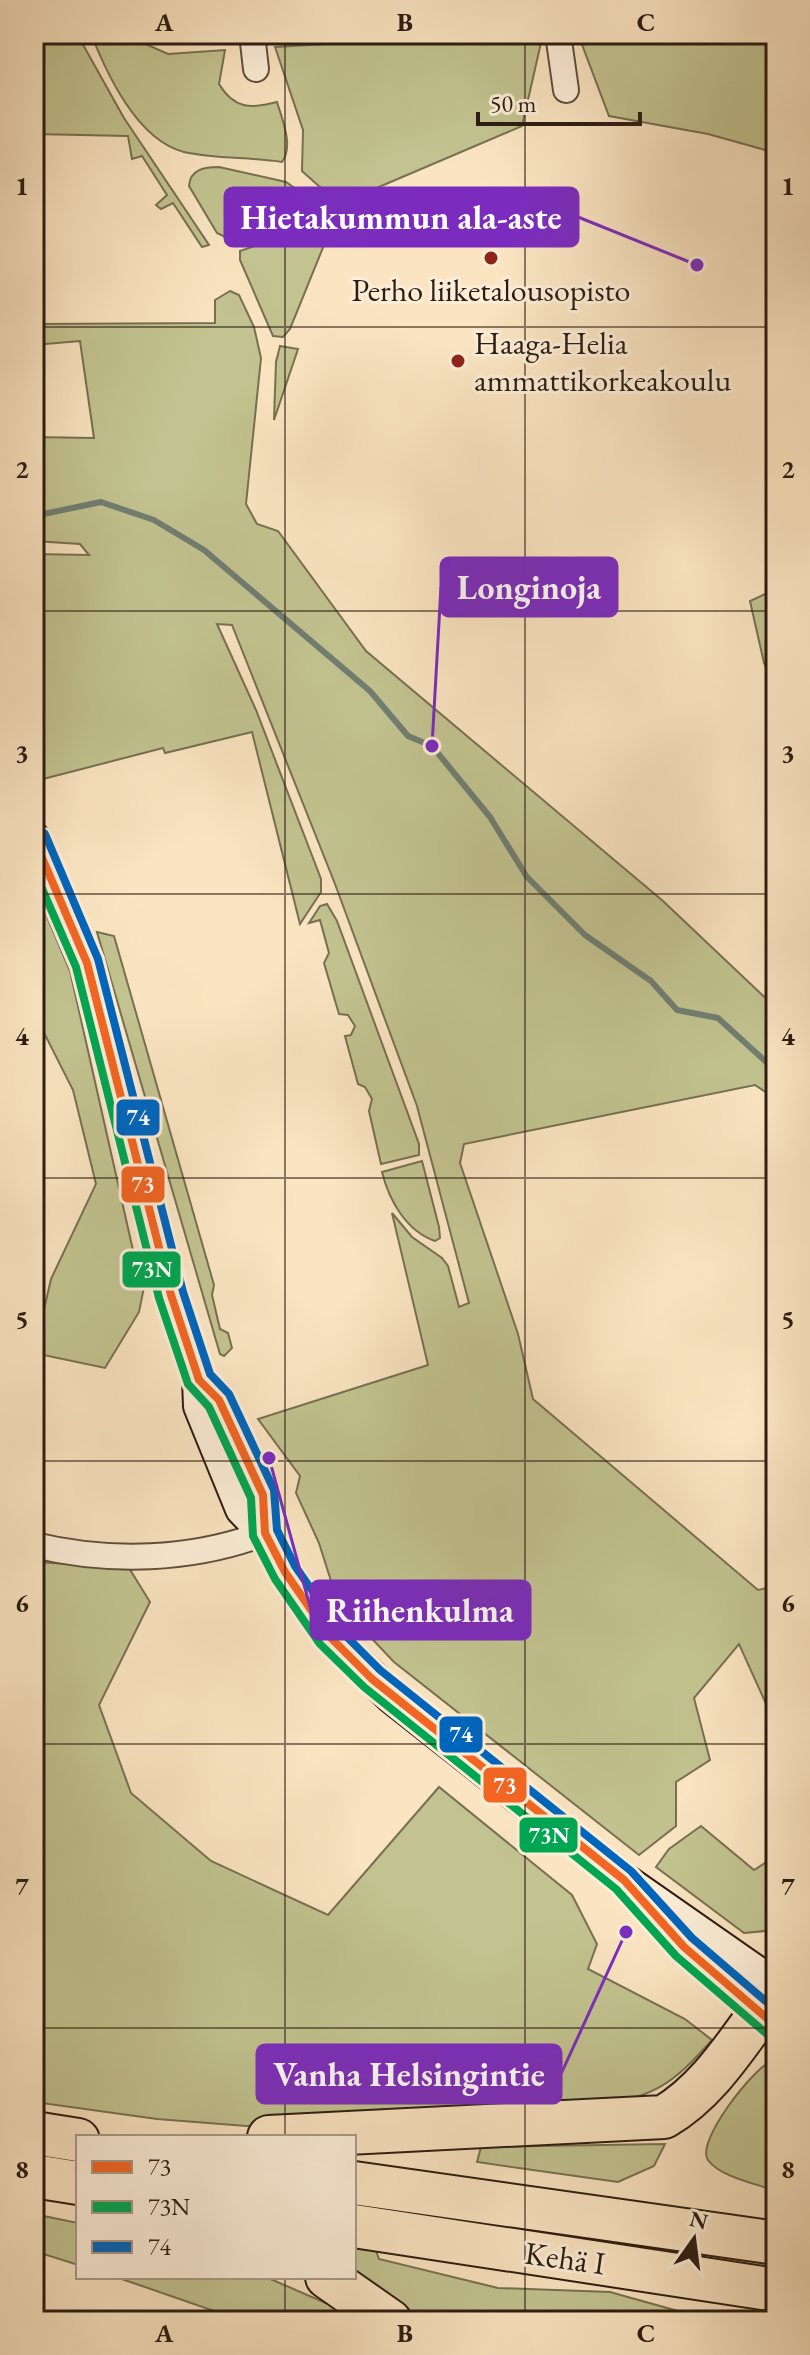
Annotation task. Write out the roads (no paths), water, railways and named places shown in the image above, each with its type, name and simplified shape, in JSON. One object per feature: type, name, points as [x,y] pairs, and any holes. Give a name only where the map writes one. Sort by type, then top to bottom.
[{"type":"highway","points":[[308,2135],[664,2117],[687,2103],[772,2009]]},
{"type":"highway","points":[[34,2133],[76,2140]]},
{"type":"highway","name":"Kehä I","points":[[356,2183],[776,2243]]},
{"type":"highway","name":"Kehä I","points":[[356,2226],[776,2290]]},
{"type":"highway","points":[[330,2279],[390,2321]]},
{"type":"main road","points":[[34,839],[87,963],[171,1295],[199,1380],[219,1400],[263,1495],[265,1533],[309,1610],[372,1679],[624,1880],[684,1947],[772,2009]]},
{"type":"street","points":[[252,34],[256,69]]},
{"type":"street","points":[[558,34],[566,90]]},
{"type":"street","points":[[34,1545],[89,1557],[145,1557],[236,1543],[265,1533]]},
{"type":"waterway","points":[[34,516],[101,502],[154,520],[204,550],[370,691],[408,736],[432,746],[490,817],[527,877],[585,935],[651,981],[677,1010],[718,1018],[776,1071]]},
{"type":"place","name":"Perho liiketalousopisto","points":[[491,258]]},
{"type":"place","name":"Hietakummun ala-aste","points":[[697,265]]},
{"type":"place","name":"Haaga-Helia ammattikorkeakoulu","points":[[458,361]]},
{"type":"place","name":"Longinoja","points":[[432,746]]},
{"type":"place","name":"Riihenkulma","points":[[269,1458]]},
{"type":"place","name":"Vanha Helsingintie","points":[[626,1932]]}]
